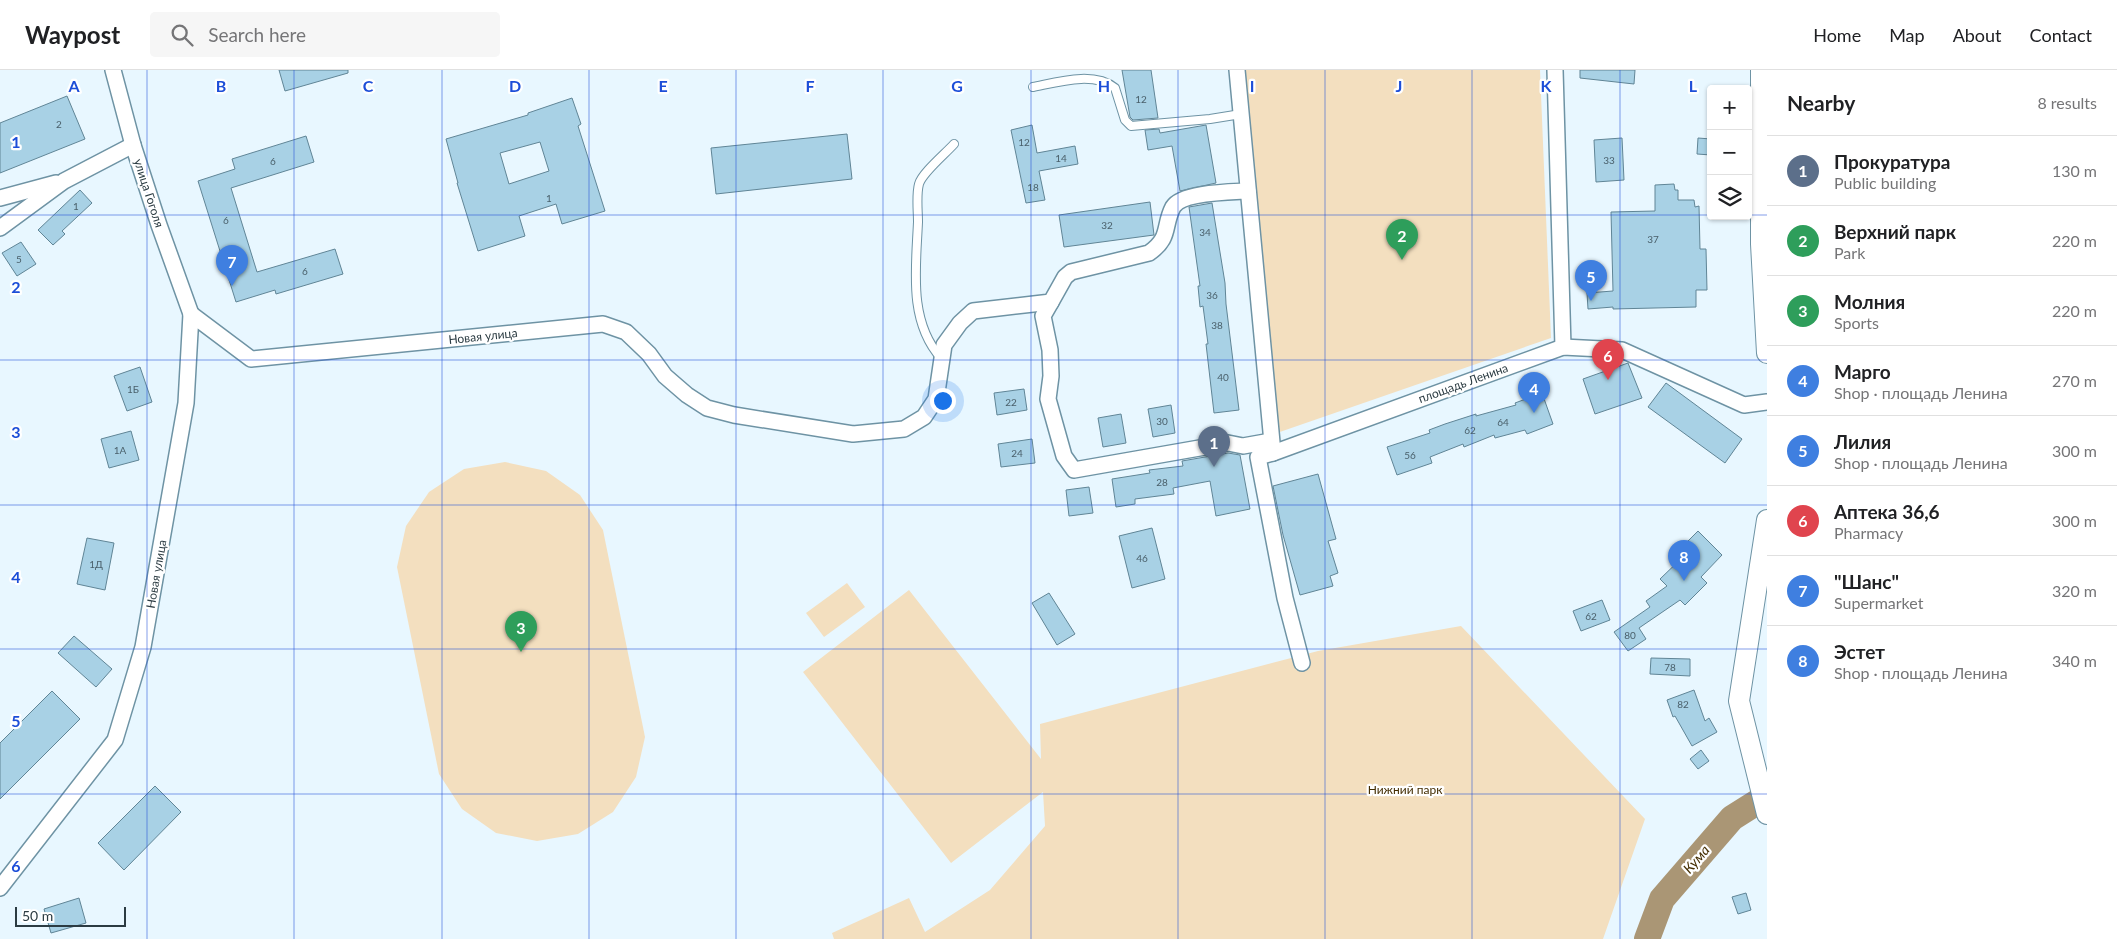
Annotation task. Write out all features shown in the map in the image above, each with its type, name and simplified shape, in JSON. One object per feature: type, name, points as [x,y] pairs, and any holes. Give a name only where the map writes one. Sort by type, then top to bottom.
[{"type":"street","name":"улица Гоголя","points":[[113,70],[133,144],[192,314]]},
{"type":"street","points":[[1236,70],[1241,114],[1272,447],[1243,446],[1228,443],[1074,470],[1064,456],[1048,399],[1051,376],[1050,350],[1043,316],[1065,277],[1071,272],[1149,253],[1157,248],[1163,241],[1174,206],[1180,200],[1220,193],[1248,191]]},
{"type":"street","points":[[1555,70],[1563,347]]},
{"type":"street","points":[[1761,70],[1762,244],[1767,353]]},
{"type":"street","points":[[0,228],[64,181],[133,144]]},
{"type":"street","points":[[0,198],[64,181]]},
{"type":"street","name":"Новая улица","points":[[192,314],[251,359],[603,324],[626,332],[686,395],[708,408],[734,415],[853,434],[904,429],[924,417],[936,399],[944,345],[960,323],[973,311],[1051,302]]},
{"type":"street","name":"Новая улица","points":[[0,888],[115,740],[144,647],[186,404],[192,314]]},
{"type":"street","name":"площадь Ленина","points":[[1302,663],[1285,598],[1258,457],[1272,447],[1563,347],[1622,350],[1744,405],[1767,402]]},
{"type":"street","points":[[1767,520],[1739,701],[1767,814]]},
{"type":"lane","points":[[1033,86],[1072,80],[1102,80],[1115,88],[1125,120],[1131,126],[1241,114]]},
{"type":"lane","points":[[942,359],[926,338],[916,298],[915,272],[919,184],[954,144]]},
{"type":"green space","points":[[1239,70],[1540,70],[1551,338],[1274,434]]},
{"type":"green space","points":[[505,462],[546,471],[580,495],[603,530],[645,737],[636,777],[613,812],[578,834],[537,841],[496,833],[462,809],[439,774],[397,567],[406,526],[429,492],[464,469]]},
{"type":"green space","points":[[847,583],[865,607],[824,637],[806,613]]},
{"type":"green space","name":"Нижний парк","points":[[909,590],[1041,759],[1040,724],[1318,651],[1461,626],[1645,819],[1603,939],[834,939],[832,933],[909,898],[925,932],[990,890],[1045,826],[1043,792],[951,863],[803,672]]},
{"type":"building","points":[[279,70],[348,70],[348,73],[285,91]]},
{"type":"building","points":[[1122,70],[1151,70],[1158,118],[1133,120],[1130,117]]},
{"type":"building","points":[[1580,70],[1635,70],[1634,84],[1580,78]]},
{"type":"building","points":[[67,96],[85,139],[0,173],[0,123]]},
{"type":"building","points":[[572,98],[581,124],[578,126],[605,211],[562,224],[556,204],[519,216],[525,236],[478,251],[457,183],[446,139],[528,115],[528,113]],"holes":[[[540,142],[549,171],[509,184],[500,153]]]},
{"type":"building","points":[[1032,125],[1037,153],[1075,146],[1078,164],[1039,171],[1045,200],[1026,203],[1011,130]]},
{"type":"building","points":[[1206,125],[1216,183],[1180,191],[1172,146],[1148,150],[1145,130],[1159,129],[1160,133]]},
{"type":"building","points":[[847,134],[852,179],[716,194],[711,148]]},
{"type":"building","points":[[306,136],[314,162],[231,188],[257,272],[335,249],[343,274],[276,294],[275,290],[236,302],[198,181],[235,169],[232,159]]},
{"type":"building","points":[[1622,138],[1624,180],[1596,182],[1594,140]]},
{"type":"building","points":[[1698,138],[1707,139],[1707,155],[1697,154]]},
{"type":"building","points":[[1674,184],[1675,190],[1678,190],[1678,200],[1694,200],[1695,207],[1699,206],[1700,249],[1706,249],[1707,290],[1696,290],[1696,307],[1613,309],[1613,307],[1588,309],[1587,293],[1613,291],[1611,212],[1655,211],[1655,185]]},
{"type":"building","points":[[80,190],[92,203],[62,231],[65,234],[53,245],[38,230]]},
{"type":"building","points":[[1150,202],[1154,235],[1064,247],[1059,215]]},
{"type":"building","points":[[1212,203],[1225,283],[1239,410],[1214,413],[1206,344],[1208,344],[1203,306],[1200,307],[1198,286],[1200,286],[1189,207]]},
{"type":"building","points":[[21,242],[36,264],[17,276],[2,253]]},
{"type":"building","points":[[1628,363],[1642,398],[1595,414],[1583,379]]},
{"type":"building","points":[[140,367],[152,402],[127,411],[114,376]]},
{"type":"building","points":[[1666,383],[1742,439],[1725,463],[1648,407]]},
{"type":"building","points":[[1024,389],[1027,410],[997,415],[994,393]]},
{"type":"building","points":[[1542,393],[1553,424],[1527,434],[1525,430],[1495,438],[1494,435],[1464,447],[1463,444],[1430,457],[1432,463],[1397,475],[1387,447],[1430,433],[1429,430],[1445,424],[1476,414],[1476,416],[1516,405],[1515,403]]},
{"type":"building","points":[[1171,405],[1175,433],[1153,437],[1148,409]]},
{"type":"building","points":[[1121,414],[1126,443],[1103,447],[1098,418]]},
{"type":"building","points":[[131,431],[139,460],[109,468],[101,439]]},
{"type":"building","points":[[1032,439],[1035,463],[1001,467],[998,444]]},
{"type":"building","points":[[1228,453],[1240,455],[1250,509],[1216,516],[1210,481],[1173,488],[1174,494],[1135,499],[1135,504],[1116,507],[1112,479],[1150,473],[1149,470],[1183,466],[1182,461]]},
{"type":"building","points":[[1318,474],[1336,539],[1328,541],[1338,573],[1330,576],[1333,586],[1300,595],[1283,535],[1273,486]]},
{"type":"building","points":[[1089,487],[1093,513],[1069,516],[1066,490]]},
{"type":"building","points":[[1152,528],[1165,579],[1132,588],[1119,536]]},
{"type":"building","points":[[1698,531],[1722,555],[1701,577],[1707,583],[1685,605],[1680,600],[1639,628],[1646,639],[1628,651],[1614,632],[1650,607],[1646,601],[1667,586],[1660,579],[1686,554],[1681,548]]},
{"type":"building","points":[[87,538],[114,543],[105,590],[77,584]]},
{"type":"building","points":[[1049,593],[1075,634],[1057,645],[1032,603]]},
{"type":"building","points":[[1602,600],[1610,620],[1581,631],[1573,611]]},
{"type":"building","points":[[74,636],[112,669],[96,687],[58,653]]},
{"type":"building","points":[[1651,658],[1690,659],[1690,676],[1650,674]]},
{"type":"building","points":[[1694,690],[1705,721],[1709,718],[1717,732],[1692,746],[1675,716],[1673,717],[1667,700]]},
{"type":"building","points":[[52,691],[80,719],[0,799],[0,743]]},
{"type":"building","points":[[1701,750],[1709,761],[1698,769],[1690,759]]},
{"type":"building","points":[[155,786],[181,812],[124,870],[98,843]]},
{"type":"building","points":[[1746,893],[1751,910],[1738,914],[1732,897]]},
{"type":"building","points":[[79,898],[86,923],[51,933],[44,909]]},
{"type":"waterway","name":"Кума","points":[[1647,939],[1662,899],[1732,818],[1767,796]]},
{"type":"place","name":"Верхний парк","points":[[1402,260]]},
{"type":"place","name":"\"Шанс\"","points":[[232,286]]},
{"type":"place","name":"Лилия","points":[[1591,301]]},
{"type":"place","name":"Аптека 36,6","points":[[1608,380]]},
{"type":"place","name":"Марго","points":[[1534,413]]},
{"type":"place","name":"Прокуратура","points":[[1214,467]]},
{"type":"place","name":"Эстет","points":[[1684,581]]},
{"type":"place","name":"Молния","points":[[521,652]]}]
